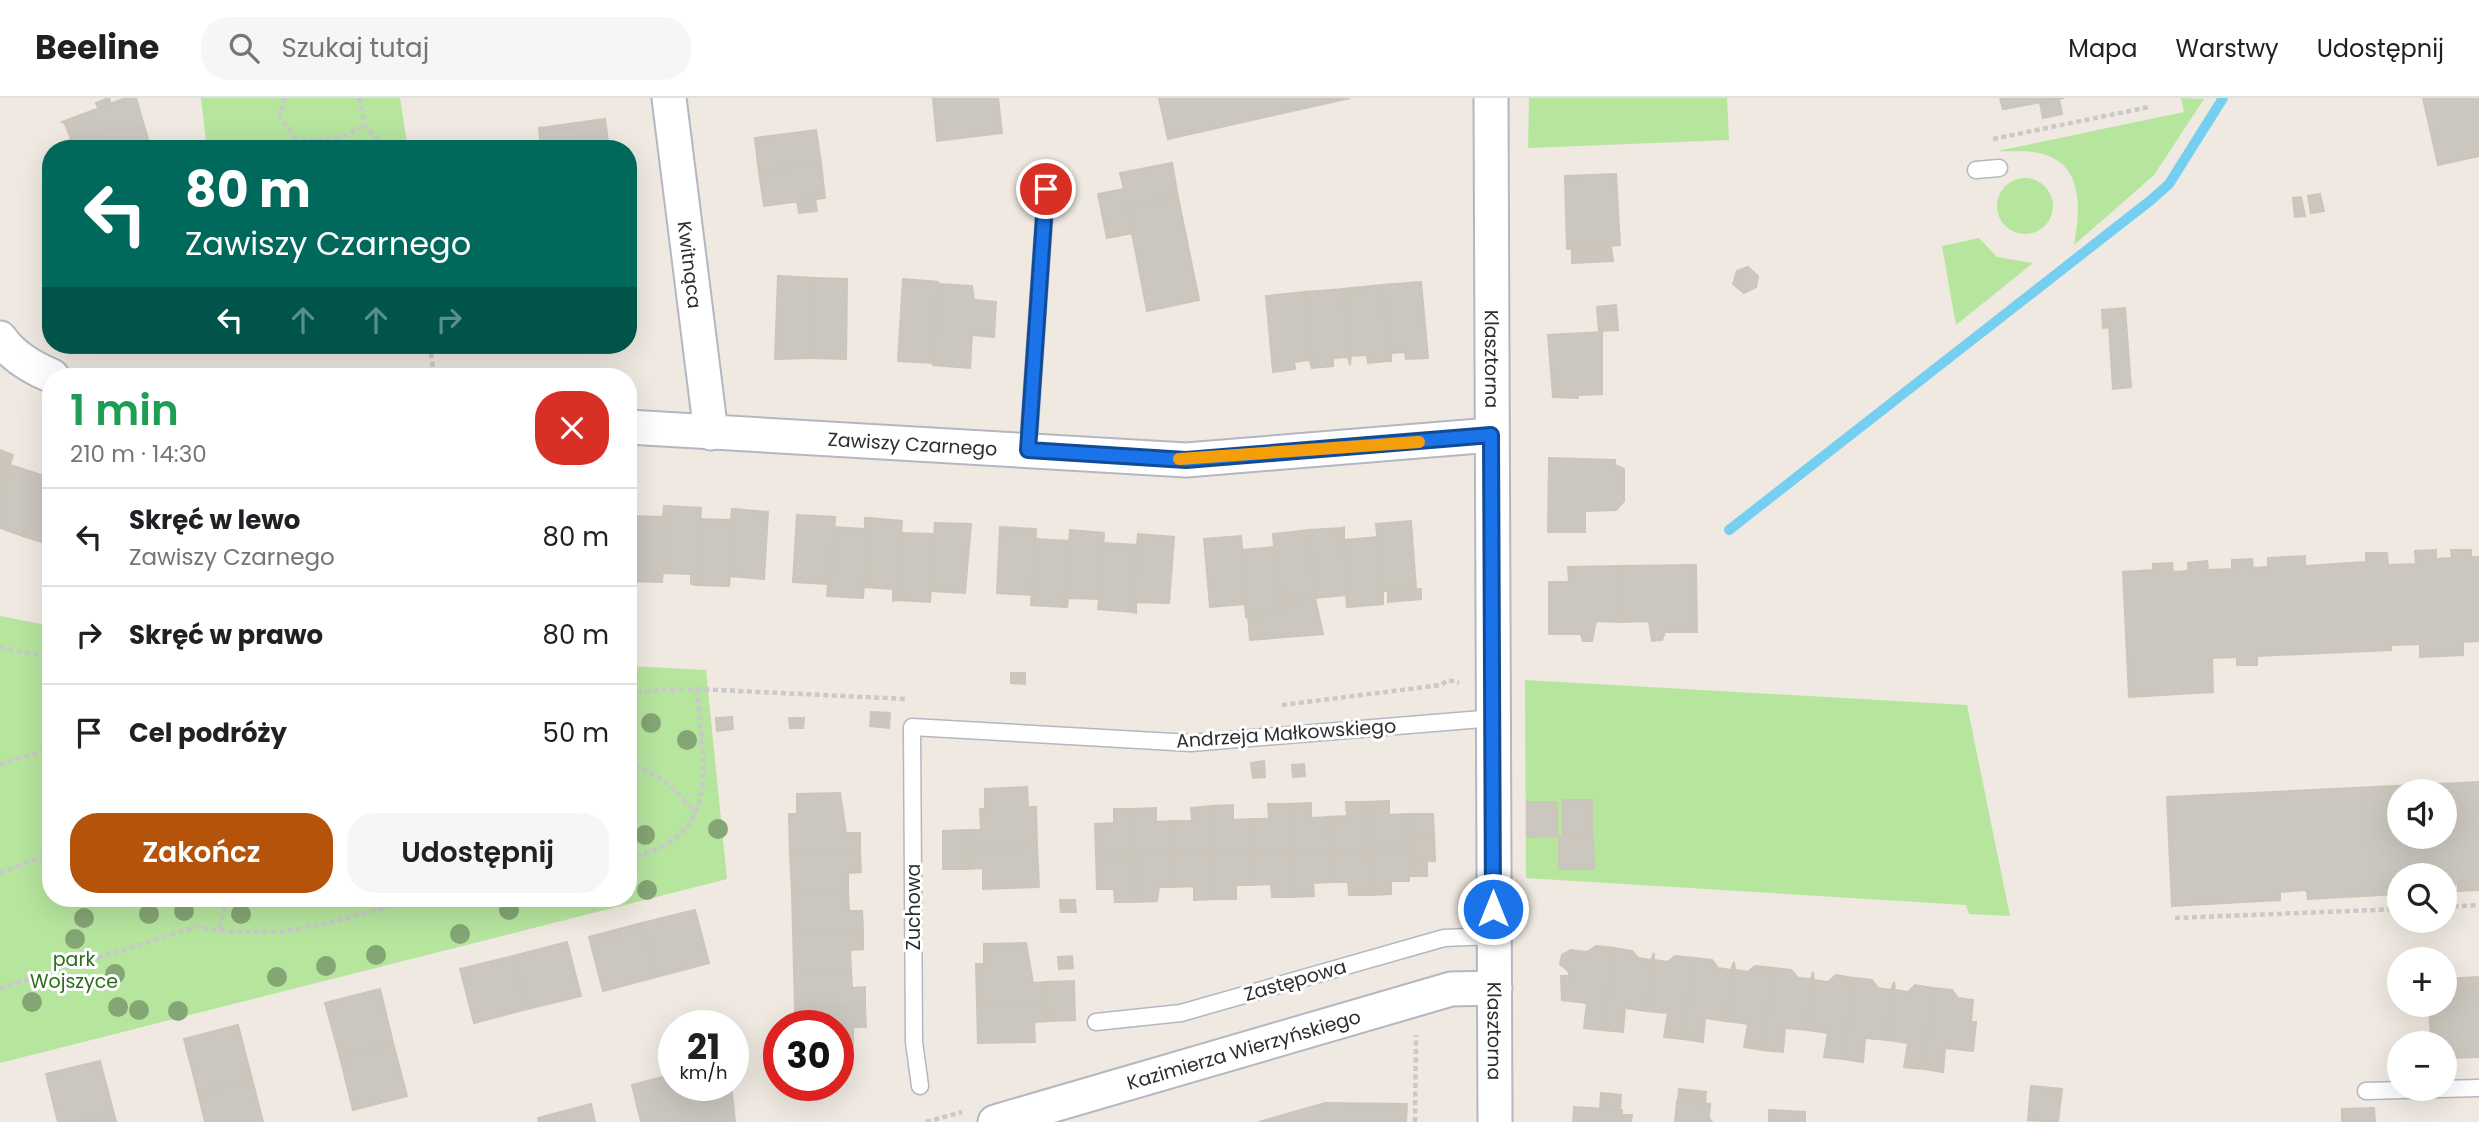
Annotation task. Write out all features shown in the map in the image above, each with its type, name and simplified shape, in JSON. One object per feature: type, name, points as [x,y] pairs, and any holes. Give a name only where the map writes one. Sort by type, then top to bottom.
[{"type":"street","name":"Kwitnąca","points":[[668,98],[711,433]]},
{"type":"street","name":"Klasztorna","points":[[1491,98],[1495,1122]]},
{"type":"street","points":[[0,338],[6,347],[42,372]]},
{"type":"street","name":"Zawiszy Czarnego","points":[[637,428],[1186,460],[1491,435]]},
{"type":"street","name":"Kazimierza Wierzyńskiego","points":[[995,1122],[1451,989],[1495,988]]},
{"type":"lane","points":[[1976,170],[1999,168]]},
{"type":"lane","points":[[1028,450],[1046,189]]},
{"type":"lane","name":"Andrzeja Małkowskiego","points":[[912,727],[1191,743],[1494,718]]},
{"type":"lane","name":"Zuchowa","points":[[912,727],[914,1042],[920,1086]]},
{"type":"lane","name":"Zastępowa","points":[[1096,1022],[1181,1013],[1444,938],[1493,936]]},
{"type":"lane","points":[[2366,1091],[2479,1088]]},
{"type":"path","points":[[285,98],[280,117],[297,139],[304,140]]},
{"type":"path","points":[[359,98],[365,125],[378,140]]},
{"type":"path","points":[[1985,141],[2149,107]]},
{"type":"path","points":[[330,140],[347,137],[365,125]]},
{"type":"path","points":[[0,647],[42,657]]},
{"type":"path","points":[[1280,705],[1441,685],[1448,680]]},
{"type":"path","points":[[637,692],[697,689],[915,699]]},
{"type":"path","points":[[637,856],[651,853],[671,842],[697,814],[704,773],[697,689]]},
{"type":"path","points":[[0,764],[42,752]]},
{"type":"path","points":[[637,765],[666,782],[697,814]]},
{"type":"path","points":[[0,873],[42,857]]},
{"type":"path","points":[[2457,906],[2479,905]]},
{"type":"path","points":[[219,928],[225,907]]},
{"type":"path","points":[[0,988],[196,927],[235,932],[276,932],[324,924],[381,907]]},
{"type":"path","points":[[2175,918],[2387,909]]},
{"type":"path","points":[[1415,1122],[1416,1030]]},
{"type":"green space","points":[[201,98],[400,98],[407,140],[206,140]]},
{"type":"green space","points":[[1529,98],[1727,98],[1729,140],[1528,148]]},
{"type":"green space","points":[[2181,98],[2204,99],[2154,175],[2074,245],[2078,205],[2073,179],[2066,169],[2057,160],[2043,154],[1998,151],[2184,112]]},
{"type":"green space","points":[[2020,178],[2030,178],[2045,186],[2051,195],[2051,217],[2045,226],[2030,234],[2020,234],[2002,222],[1997,211],[1997,201],[2009,183]]},
{"type":"green space","points":[[1979,238],[1997,257],[2033,263],[1956,325],[1942,246]]},
{"type":"green space","name":"park Wojszyce","points":[[0,616],[42,624],[42,907],[616,907],[0,1063]]},
{"type":"green space","name":"park Wojszyce","points":[[637,666],[706,670],[727,879],[637,902]]},
{"type":"green space","points":[[1525,680],[1967,705],[2010,916],[1969,914],[1966,905],[1526,878]]},
{"type":"building","points":[[109,98],[111,106],[99,110],[96,103]]},
{"type":"building","points":[[126,98],[136,98],[148,140],[70,140],[62,122]]},
{"type":"building","points":[[933,98],[998,98],[1002,133],[937,141]]},
{"type":"building","points":[[1159,98],[1350,98],[1168,139]]},
{"type":"building","points":[[2000,98],[2064,98],[2003,109]]},
{"type":"building","points":[[2423,98],[2479,98],[2479,156],[2438,165]]},
{"type":"building","points":[[2059,99],[2062,114],[2043,118],[2040,103]]},
{"type":"building","points":[[605,119],[608,140],[540,140],[539,128]]},
{"type":"building","points":[[816,130],[821,163],[759,172],[755,138]]},
{"type":"building","points":[[821,163],[825,198],[764,206],[759,172]]},
{"type":"building","points":[[1172,163],[1178,197],[1127,207],[1133,233],[1107,238],[1098,194],[1124,189],[1120,173]]},
{"type":"building","points":[[1616,174],[1620,245],[1567,249],[1565,176]]},
{"type":"building","points":[[2320,194],[2324,211],[2311,213],[2308,196]]},
{"type":"building","points":[[1178,197],[1199,300],[1147,311],[1127,207]]},
{"type":"building","points":[[2301,197],[2305,216],[2295,217],[2293,198]]},
{"type":"building","points":[[815,199],[817,211],[799,213],[797,202]]},
{"type":"building","points":[[1611,247],[1613,261],[1572,263],[1572,250]]},
{"type":"building","points":[[1748,267],[1758,276],[1756,287],[1744,293],[1733,284],[1737,271]]},
{"type":"building","points":[[778,276],[814,278],[811,358],[775,359]]},
{"type":"building","points":[[814,278],[847,279],[846,359],[811,358]]},
{"type":"building","points":[[903,279],[938,282],[933,363],[898,361]]},
{"type":"building","points":[[1421,282],[1428,358],[1406,359],[1405,352],[1391,353],[1391,361],[1388,361],[1382,285]]},
{"type":"building","points":[[938,284],[972,286],[974,300],[996,302],[994,337],[972,335],[970,368],[933,365]]},
{"type":"building","points":[[1382,285],[1388,361],[1368,363],[1367,355],[1351,356],[1350,365],[1343,289]]},
{"type":"building","points":[[1343,289],[1350,365],[1348,357],[1333,358],[1333,366],[1312,368],[1305,292]]},
{"type":"building","points":[[1305,292],[1312,368],[1309,360],[1294,362],[1295,369],[1273,372],[1266,296]]},
{"type":"building","points":[[1616,305],[1618,330],[1599,331],[1597,307]]},
{"type":"building","points":[[2125,308],[2131,387],[2113,389],[2109,327],[2103,328],[2102,310]]},
{"type":"building","points":[[1602,332],[1602,394],[1578,395],[1578,398],[1553,397],[1548,335]]},
{"type":"building","points":[[0,450],[13,455],[0,496]]},
{"type":"building","points":[[1549,458],[1615,460],[1615,465],[1624,469],[1624,501],[1616,510],[1585,511],[1585,532],[1548,532]]},
{"type":"building","points":[[10,465],[42,475],[23,536],[0,528],[0,496]]},
{"type":"building","points":[[42,482],[42,542],[23,536]]},
{"type":"building","points":[[664,506],[667,506],[662,582],[637,581],[637,516],[663,517]]},
{"type":"building","points":[[667,506],[701,508],[696,585],[691,584],[691,574],[663,573]]},
{"type":"building","points":[[732,509],[735,509],[729,586],[696,585],[700,519],[731,520]]},
{"type":"building","points":[[735,509],[768,512],[764,579],[730,576]]},
{"type":"building","points":[[797,515],[835,517],[830,596],[827,596],[828,584],[793,582]]},
{"type":"building","points":[[865,518],[869,518],[863,598],[830,596],[834,527],[865,529]]},
{"type":"building","points":[[869,518],[902,521],[897,600],[893,601],[893,589],[865,587]]},
{"type":"building","points":[[1411,521],[1416,588],[1383,591],[1383,604],[1376,524]]},
{"type":"building","points":[[935,523],[971,524],[965,593],[931,591]]},
{"type":"building","points":[[1000,527],[1036,529],[1032,595],[997,593]]},
{"type":"building","points":[[1344,527],[1344,540],[1377,537],[1383,604],[1349,607],[1342,528]]},
{"type":"building","points":[[1342,528],[1349,607],[1346,595],[1315,598],[1309,530]]},
{"type":"building","points":[[1070,530],[1104,533],[1103,550],[1099,599],[1068,598],[1067,607],[1064,607]]},
{"type":"building","points":[[1309,530],[1315,598],[1282,601],[1282,613],[1274,534]]},
{"type":"building","points":[[901,533],[934,534],[930,602],[897,600]]},
{"type":"building","points":[[1273,533],[1282,613],[1248,616],[1242,550],[1274,547]]},
{"type":"building","points":[[1138,534],[1174,537],[1169,603],[1136,602],[1136,613],[1132,612]]},
{"type":"building","points":[[1241,536],[1246,617],[1245,604],[1210,607],[1204,539]]},
{"type":"building","points":[[1035,539],[1069,541],[1064,607],[1031,605]]},
{"type":"building","points":[[1104,543],[1137,545],[1132,612],[1098,609]]},
{"type":"building","points":[[2436,550],[2436,559],[2452,558],[2451,550],[2471,550],[2471,557],[2479,557],[2479,641],[2463,642],[2463,655],[2420,657],[2420,644],[2391,645],[2391,650],[2257,656],[2257,665],[2237,665],[2237,657],[2212,658],[2213,692],[2129,697],[2123,572],[2153,570],[2153,564],[2172,563],[2173,572],[2188,571],[2188,563],[2207,561],[2208,570],[2232,569],[2232,560],[2252,559],[2253,568],[2268,567],[2268,558],[2305,556],[2305,566],[2366,562],[2366,553],[2387,553],[2388,565],[2416,564],[2415,551]]},
{"type":"building","points":[[1696,565],[1697,632],[1665,632],[1662,640],[1652,641],[1649,621],[1622,622],[1622,566]]},
{"type":"building","points":[[1622,566],[1622,622],[1596,621],[1592,641],[1583,641],[1581,634],[1549,634],[1549,582],[1569,582],[1568,567]]},
{"type":"building","points":[[1421,589],[1421,599],[1388,602],[1388,592]]},
{"type":"building","points":[[1315,598],[1323,634],[1250,640],[1248,616],[1283,613],[1282,601]]},
{"type":"building","points":[[1011,673],[1025,673],[1025,684],[1011,683]]},
{"type":"building","points":[[871,712],[890,713],[889,728],[870,726]]},
{"type":"building","points":[[732,717],[733,729],[717,731],[716,718]]},
{"type":"building","points":[[789,718],[804,718],[803,728],[790,728]]},
{"type":"building","points":[[1264,761],[1265,777],[1253,778],[1251,763]]},
{"type":"building","points":[[1304,764],[1305,776],[1293,777],[1292,765]]},
{"type":"building","points":[[2479,782],[2479,890],[2458,891],[2457,863],[2387,863],[2387,895],[2308,899],[2307,890],[2280,892],[2280,900],[2172,906],[2167,797],[2387,786],[2387,849],[2457,849],[2457,783]]},
{"type":"building","points":[[1027,787],[1028,807],[1036,807],[1037,847],[969,849],[968,830],[981,830],[980,809],[985,809],[985,789]]},
{"type":"building","points":[[840,793],[846,833],[860,833],[860,852],[790,854],[789,814],[797,814],[797,794]]},
{"type":"building","points":[[1563,800],[1592,800],[1592,834],[1563,834]]},
{"type":"building","points":[[1389,801],[1389,815],[1407,814],[1409,847],[1368,849],[1367,802]]},
{"type":"building","points":[[1346,802],[1367,802],[1368,849],[1329,849],[1328,817],[1347,816]]},
{"type":"building","points":[[1527,802],[1557,802],[1557,836],[1527,837]]},
{"type":"building","points":[[1311,803],[1311,818],[1328,817],[1329,849],[1291,851],[1289,804]]},
{"type":"building","points":[[1268,804],[1289,804],[1291,851],[1251,852],[1250,819],[1269,819]]},
{"type":"building","points":[[1233,805],[1233,820],[1250,819],[1251,852],[1213,853],[1212,806]]},
{"type":"building","points":[[1212,806],[1213,853],[1174,854],[1174,821],[1192,821],[1191,808]]},
{"type":"building","points":[[1156,808],[1156,822],[1174,821],[1174,854],[1135,855],[1134,809]]},
{"type":"building","points":[[1114,809],[1134,809],[1135,855],[1096,856],[1095,824],[1114,823]]},
{"type":"building","points":[[1407,814],[1433,814],[1434,833],[1408,834]]},
{"type":"building","points":[[968,830],[968,869],[943,869],[943,831]]},
{"type":"building","points":[[1434,833],[1435,861],[1409,861],[1408,834]]},
{"type":"building","points":[[1559,836],[1593,836],[1594,869],[1559,869]]},
{"type":"building","points":[[1037,847],[1039,887],[983,889],[983,868],[968,869],[969,849]]},
{"type":"building","points":[[1409,847],[1409,881],[1391,881],[1391,894],[1370,895],[1368,849]]},
{"type":"building","points":[[1329,849],[1330,882],[1313,883],[1314,896],[1292,897],[1291,851]]},
{"type":"building","points":[[1329,849],[1368,849],[1370,895],[1349,895],[1348,882],[1330,882]]},
{"type":"building","points":[[1291,851],[1292,897],[1272,897],[1271,884],[1252,885],[1251,852]]},
{"type":"building","points":[[860,852],[861,872],[848,873],[848,891],[792,893],[790,854]]},
{"type":"building","points":[[1251,852],[1252,885],[1236,885],[1236,899],[1214,899],[1213,853]]},
{"type":"building","points":[[1213,853],[1214,899],[1194,900],[1194,886],[1175,887],[1174,854]]},
{"type":"building","points":[[1174,854],[1175,887],[1159,887],[1157,901],[1136,902],[1135,855]]},
{"type":"building","points":[[1135,855],[1136,902],[1115,902],[1114,889],[1097,889],[1096,856]]},
{"type":"building","points":[[1409,861],[1427,861],[1427,876],[1409,876]]},
{"type":"building","points":[[848,891],[849,911],[862,911],[863,929],[793,931],[792,893]]},
{"type":"building","points":[[1060,900],[1075,900],[1076,912],[1061,912]]},
{"type":"building","points":[[695,910],[709,963],[656,977],[642,923]]},
{"type":"building","points":[[642,923],[656,977],[603,991],[589,937]]},
{"type":"building","points":[[863,929],[863,949],[850,950],[851,969],[794,970],[793,931]]},
{"type":"building","points":[[567,942],[581,996],[527,1009],[513,956]]},
{"type":"building","points":[[1026,943],[1033,983],[1046,982],[1046,1001],[977,1004],[976,964],[984,964],[984,944]]},
{"type":"building","points":[[1596,946],[1614,948],[1603,1030],[1584,1028],[1587,1003],[1562,1000],[1561,976],[1569,976],[1569,972],[1560,964],[1562,955],[1571,950],[1587,952]]},
{"type":"building","points":[[1614,948],[1632,951],[1638,958],[1651,960],[1654,953],[1647,1011],[1625,1008],[1623,1032],[1603,1030]]},
{"type":"building","points":[[1654,953],[1654,960],[1668,962],[1675,956],[1694,958],[1683,1039],[1664,1037],[1668,1013],[1647,1011]]},
{"type":"building","points":[[513,956],[527,1009],[474,1023],[460,969]]},
{"type":"building","points":[[1072,956],[1073,968],[1059,969],[1058,957]]},
{"type":"building","points":[[1694,958],[1712,960],[1718,968],[1731,970],[1734,962],[1726,1021],[1705,1018],[1703,1042],[1683,1039]]},
{"type":"building","points":[[1734,962],[1735,970],[1748,972],[1755,966],[1773,968],[1763,1050],[1744,1047],[1748,1024],[1726,1021]]},
{"type":"building","points":[[1773,968],[1791,970],[1798,978],[1811,979],[1813,972],[1807,1030],[1785,1028],[1783,1052],[1763,1050]]},
{"type":"building","points":[[851,969],[852,988],[865,987],[865,1006],[795,1009],[794,970]]},
{"type":"building","points":[[1813,972],[1814,980],[1828,982],[1836,975],[1854,978],[1843,1059],[1824,1057],[1828,1033],[1807,1030]]},
{"type":"building","points":[[2479,977],[2479,1057],[2457,1058],[2457,1031],[2430,1031],[2430,1017],[2457,1017],[2457,978]]},
{"type":"building","points":[[1854,978],[1872,980],[1878,988],[1891,990],[1894,982],[1887,1040],[1865,1038],[1863,1062],[1843,1059]]},
{"type":"building","points":[[1074,981],[1075,1020],[1048,1021],[1046,982]]},
{"type":"building","points":[[1894,982],[1895,990],[1908,992],[1915,985],[1933,988],[1924,1069],[1904,1067],[1908,1043],[1887,1040]]},
{"type":"building","points":[[1933,988],[1952,990],[1958,998],[1973,1000],[1971,1022],[1976,1022],[1973,1051],[1945,1048],[1943,1072],[1924,1069]]},
{"type":"building","points":[[380,989],[393,1043],[340,1057],[325,1003]]},
{"type":"building","points":[[1046,1001],[1048,1021],[1034,1022],[1035,1042],[978,1043],[977,1004]]},
{"type":"building","points":[[865,1006],[866,1027],[854,1027],[854,1010],[795,1009]]},
{"type":"building","points":[[238,1025],[252,1079],[198,1093],[184,1039]]},
{"type":"building","points":[[393,1043],[407,1096],[353,1110],[340,1057]]},
{"type":"building","points":[[100,1061],[114,1114],[84,1122],[58,1122],[46,1074]]},
{"type":"building","points":[[658,1078],[658,1101],[733,1101],[735,1122],[641,1122],[632,1085]]},
{"type":"building","points":[[252,1079],[263,1122],[205,1122],[198,1093]]},
{"type":"building","points":[[2031,1086],[2062,1089],[2058,1122],[2028,1120]]},
{"type":"building","points":[[1679,1089],[1706,1092],[1705,1103],[1678,1101]]},
{"type":"building","points":[[1601,1093],[1621,1095],[1620,1110],[1600,1109]]},
{"type":"building","points":[[1677,1101],[1710,1104],[1709,1118],[1712,1122],[1675,1122]]},
{"type":"building","points":[[1325,1103],[1407,1104],[1406,1122],[1259,1122]]},
{"type":"building","points":[[591,1104],[595,1122],[539,1122],[538,1118]]},
{"type":"building","points":[[1574,1107],[1622,1110],[1621,1122],[1573,1122]]},
{"type":"building","points":[[2374,1108],[2375,1122],[2342,1122],[2342,1109]]},
{"type":"building","points":[[1769,1110],[1805,1112],[1805,1122],[1769,1122]]},
{"type":"building","points":[[114,1114],[116,1122],[84,1122]]},
{"type":"building","points":[[1621,1115],[1632,1115],[1631,1122],[1621,1122]]},
{"type":"waterway","points":[[1729,530],[2151,200],[2169,184],[2223,98]]},
{"type":"slow traffic","points":[[1179,459],[1243,457],[1419,442]]},
{"type":"route","points":[[1046,189],[1028,450],[1186,460],[1491,435],[1494,637],[1493,909]]}]
